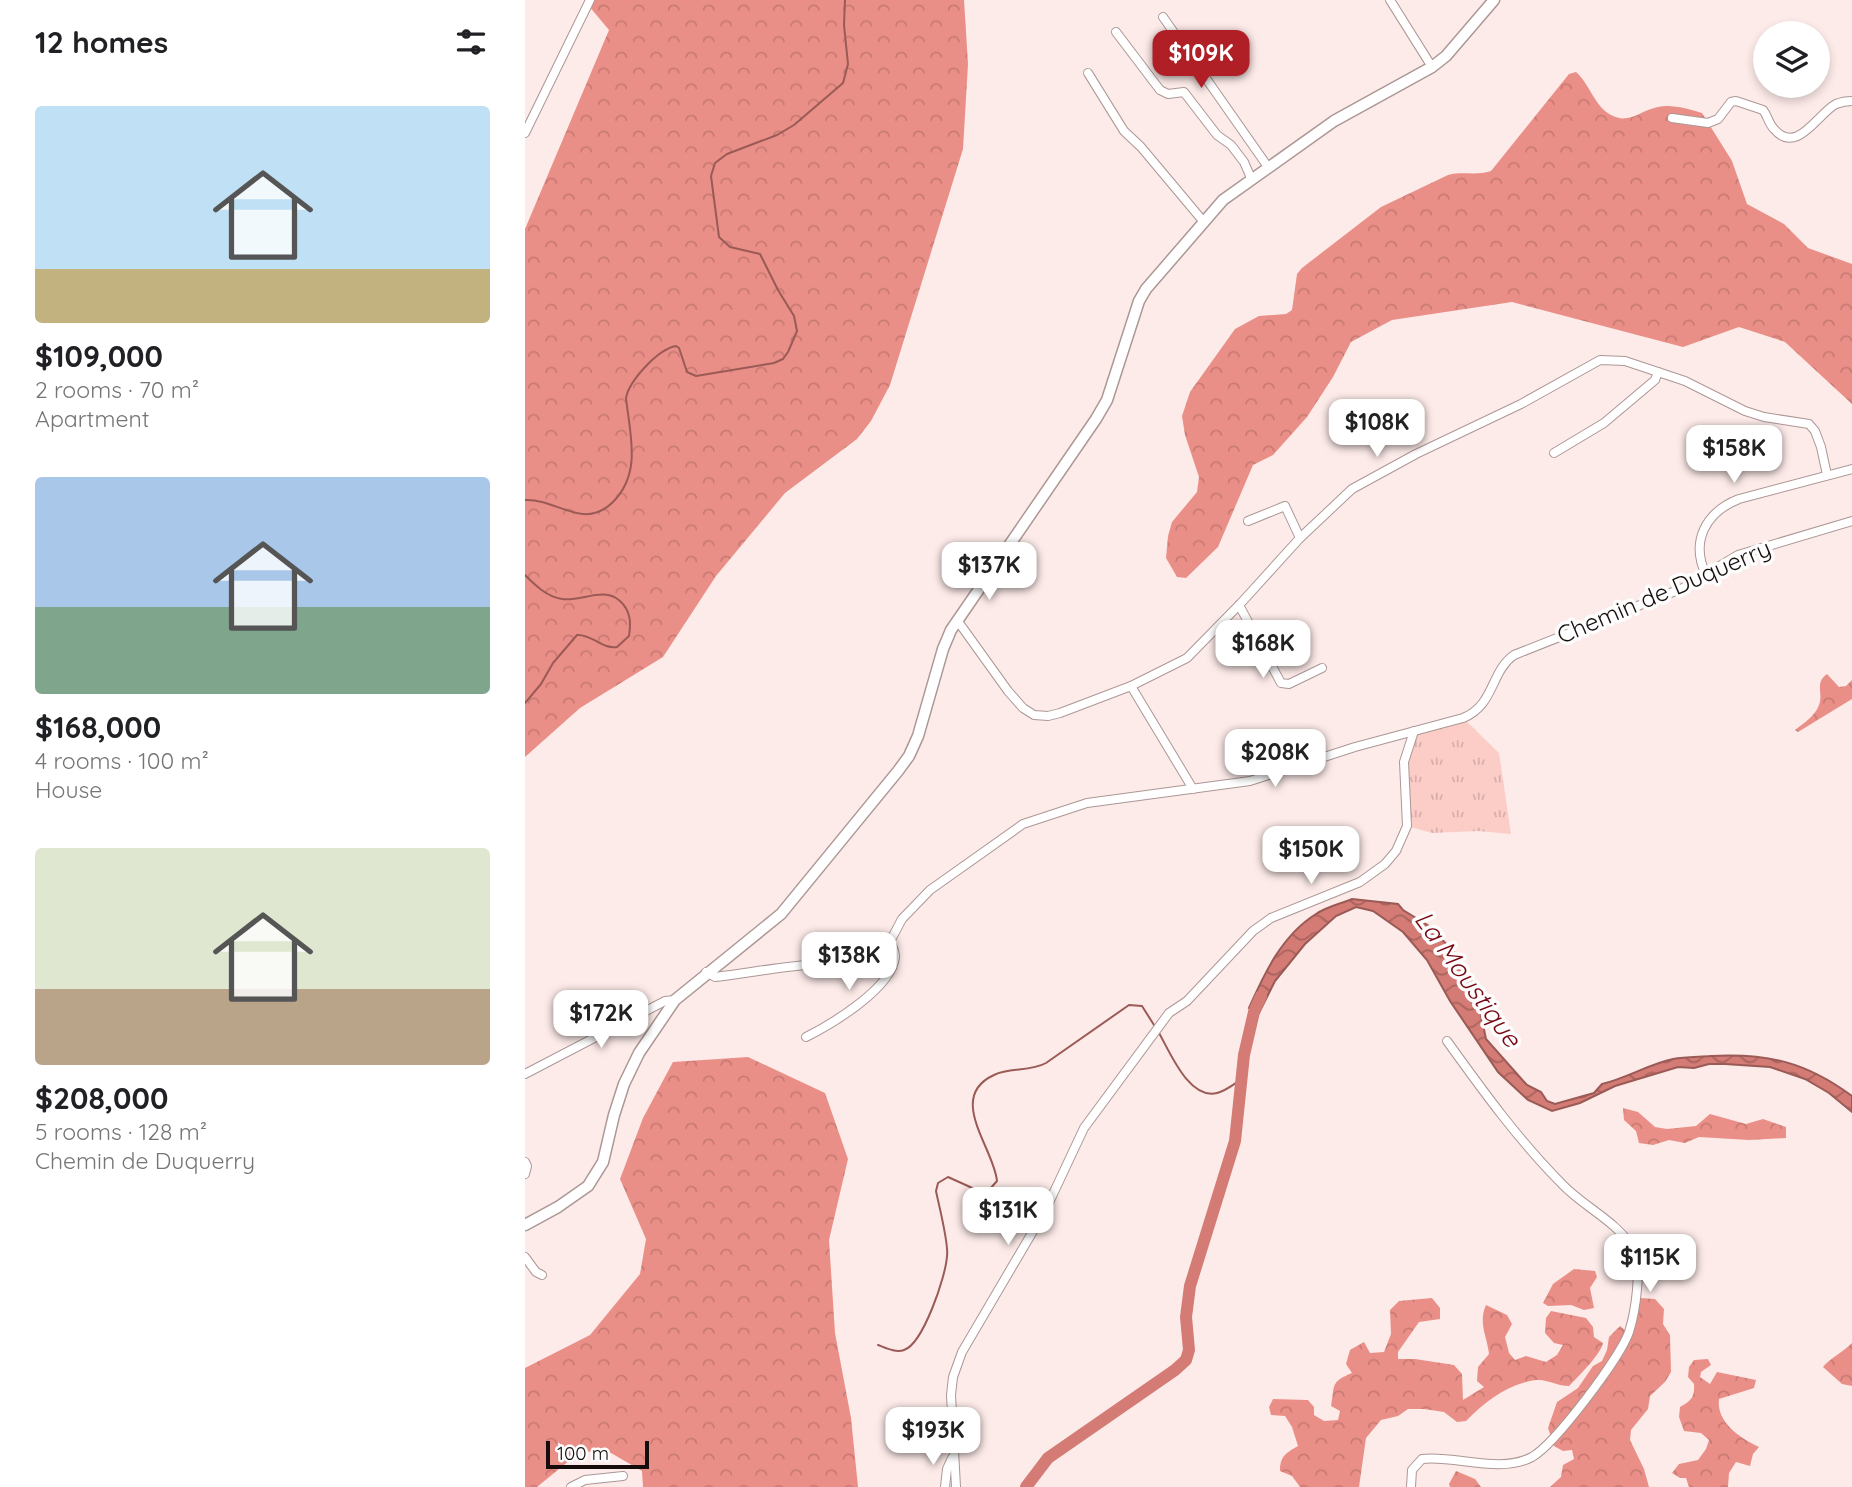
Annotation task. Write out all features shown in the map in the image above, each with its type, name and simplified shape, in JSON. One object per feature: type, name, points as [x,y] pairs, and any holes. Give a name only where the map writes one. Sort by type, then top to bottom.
[{"type":"street","points":[[525,134],[590,0]]},
{"type":"street","points":[[1390,0],[1433,67]]},
{"type":"street","points":[[525,1225],[588,1186],[603,1162],[624,1084],[639,1053],[675,1000],[706,972],[781,914],[909,756],[918,736],[943,649],[957,620],[1107,400],[1139,301],[1146,289],[1223,200],[1333,121],[1433,67],[1446,56],[1494,0]]},
{"type":"street","points":[[1163,16],[1268,167]]},
{"type":"street","points":[[1116,32],[1160,90],[1168,93],[1184,92],[1188,96],[1217,135],[1231,145],[1244,162],[1251,178]]},
{"type":"street","points":[[1088,73],[1124,131],[1141,147],[1203,222]]},
{"type":"street","points":[[1672,118],[1708,123],[1718,118],[1731,102],[1736,101],[1763,110],[1775,131],[1783,137],[1792,137],[1804,132],[1837,103],[1852,101]]},
{"type":"street","points":[[957,620],[1008,691],[1023,708],[1034,715],[1060,713],[1131,686],[1187,658],[1239,606],[1300,538],[1352,489],[1416,454],[1521,404],[1600,360],[1625,361],[1685,381],[1745,411],[1764,417],[1809,424],[1821,447],[1827,475]]},
{"type":"street","points":[[1554,453],[1604,423],[1654,380],[1658,372]]},
{"type":"street","points":[[1706,575],[1700,553],[1705,526],[1712,514],[1723,505],[1852,469]]},
{"type":"street","points":[[1248,521],[1285,506],[1300,538]]},
{"type":"street","name":"Chemin de Duquerry","points":[[706,972],[715,977],[832,964],[870,968],[882,961],[902,919],[930,890],[1023,824],[1087,803],[1250,781],[1355,747],[1471,715],[1487,700],[1502,666],[1514,655],[1678,591],[1738,555],[1852,521]]},
{"type":"street","points":[[1239,606],[1281,683],[1289,684],[1322,668]]},
{"type":"street","points":[[1131,686],[1193,789]]},
{"type":"street","points":[[956,1487],[951,1395],[953,1377],[962,1352],[1046,1209],[1084,1128],[1169,1013],[1187,1001],[1253,931],[1271,918],[1360,882],[1385,864],[1396,851],[1407,827],[1404,762],[1414,731]]},
{"type":"street","points":[[806,1037],[823,1028],[878,987],[891,969],[895,956],[890,941]]},
{"type":"street","points":[[525,1074],[665,1001],[675,1000]]},
{"type":"street","points":[[1411,1487],[1412,1470],[1422,1459],[1434,1457],[1469,1463],[1515,1463],[1532,1457],[1548,1443],[1615,1357],[1629,1332],[1639,1271],[1635,1251],[1623,1235],[1565,1188],[1537,1158],[1483,1092],[1447,1041]]},
{"type":"street","points":[[525,1162],[525,1174]]},
{"type":"street","points":[[525,1257],[536,1272],[542,1275]]},
{"type":"street","points":[[946,1487],[947,1469],[953,1455]]},
{"type":"street","points":[[571,1487],[585,1480],[623,1476]]},
{"type":"green space","points":[[590,0],[964,0],[968,64],[963,149],[890,385],[871,421],[857,439],[785,493],[716,576],[663,657],[580,708],[525,757],[525,229],[609,30],[588,5]]},
{"type":"green space","points":[[1576,72],[1605,111],[1617,118],[1629,118],[1663,106],[1702,113],[1732,161],[1747,204],[1784,224],[1808,248],[1852,264],[1852,404],[1785,342],[1739,327],[1683,347],[1512,302],[1392,320],[1351,342],[1333,377],[1307,417],[1273,455],[1253,465],[1218,547],[1186,578],[1177,577],[1166,558],[1168,536],[1172,522],[1197,492],[1199,477],[1185,435],[1182,416],[1190,392],[1235,329],[1259,316],[1286,314],[1292,310],[1297,274],[1302,268],[1381,207],[1448,175],[1491,171],[1569,74]]},
{"type":"green space","points":[[1827,674],[1839,687],[1846,686],[1852,680],[1852,699],[1798,732],[1795,730],[1817,709],[1821,681]]},
{"type":"green space","points":[[1463,718],[1499,753],[1511,834],[1478,831],[1432,833],[1407,826],[1404,762],[1414,731]]},
{"type":"green space","points":[[748,1057],[825,1093],[848,1159],[829,1240],[835,1333],[851,1418],[858,1487],[643,1487],[642,1471],[611,1453],[581,1451],[537,1487],[525,1487],[525,1368],[590,1335],[640,1274],[646,1239],[620,1179],[643,1118],[673,1062]]},
{"type":"green space","points":[[1623,1108],[1638,1112],[1655,1127],[1667,1129],[1696,1126],[1710,1114],[1746,1124],[1763,1119],[1786,1127],[1786,1138],[1749,1140],[1699,1137],[1685,1143],[1669,1140],[1653,1145],[1639,1143],[1636,1131],[1624,1120]]},
{"type":"green space","points":[[1574,1269],[1595,1271],[1597,1277],[1590,1288],[1594,1308],[1584,1310],[1571,1305],[1548,1306],[1543,1303],[1553,1284]]},
{"type":"green space","points":[[1432,1298],[1440,1308],[1440,1319],[1419,1322],[1398,1352],[1398,1359],[1454,1365],[1462,1374],[1463,1400],[1484,1387],[1477,1381],[1478,1367],[1489,1354],[1483,1324],[1486,1305],[1507,1315],[1512,1324],[1505,1337],[1509,1353],[1515,1360],[1526,1356],[1546,1362],[1557,1355],[1563,1345],[1554,1343],[1545,1333],[1546,1318],[1551,1311],[1586,1318],[1593,1327],[1594,1337],[1603,1343],[1594,1359],[1569,1386],[1540,1380],[1516,1385],[1489,1400],[1466,1421],[1457,1422],[1444,1412],[1424,1409],[1408,1409],[1398,1416],[1381,1420],[1366,1438],[1359,1487],[1300,1487],[1292,1476],[1280,1471],[1285,1456],[1298,1446],[1285,1416],[1271,1415],[1269,1407],[1273,1399],[1308,1400],[1314,1407],[1314,1415],[1324,1421],[1338,1420],[1340,1411],[1331,1406],[1337,1382],[1352,1373],[1346,1364],[1350,1350],[1364,1342],[1370,1353],[1384,1352],[1391,1334],[1390,1310],[1399,1301]]},
{"type":"green space","points":[[1640,1298],[1655,1299],[1664,1309],[1663,1324],[1670,1335],[1671,1372],[1650,1396],[1648,1409],[1631,1430],[1630,1440],[1644,1469],[1649,1487],[1550,1487],[1561,1477],[1563,1465],[1574,1459],[1572,1450],[1563,1451],[1554,1446],[1548,1428],[1557,1402],[1578,1388],[1593,1366],[1602,1361],[1609,1337],[1620,1326],[1626,1331],[1625,1346],[1634,1330],[1634,1310]]},
{"type":"green space","points":[[1852,1343],[1852,1386],[1842,1384],[1823,1367]]},
{"type":"green space","points":[[1708,1359],[1711,1365],[1701,1372],[1700,1377],[1710,1384],[1717,1372],[1756,1380],[1754,1388],[1719,1399],[1721,1415],[1725,1422],[1737,1434],[1759,1447],[1753,1454],[1750,1466],[1736,1462],[1729,1473],[1728,1487],[1689,1487],[1686,1478],[1672,1473],[1679,1464],[1698,1460],[1709,1440],[1701,1433],[1684,1431],[1679,1417],[1680,1407],[1690,1401],[1694,1392],[1694,1384],[1688,1377],[1689,1367],[1694,1360]]},
{"type":"green space","points":[[1456,1471],[1475,1479],[1481,1487],[1450,1487]]},
{"type":"water","points":[[1352,899],[1398,904],[1429,926],[1458,956],[1475,987],[1486,1039],[1527,1085],[1541,1092],[1547,1101],[1555,1104],[1594,1093],[1602,1084],[1673,1059],[1732,1055],[1769,1058],[1819,1075],[1852,1096],[1852,1112],[1829,1093],[1805,1079],[1770,1067],[1725,1064],[1678,1067],[1615,1086],[1580,1103],[1552,1111],[1528,1100],[1498,1072],[1450,1001],[1427,960],[1403,932],[1373,911],[1356,907],[1336,916],[1305,944],[1275,981],[1259,1013],[1249,1008],[1275,956],[1293,933],[1320,912]]},
{"type":"waterway","points":[[525,500],[540,501],[583,514],[592,514],[613,502],[622,491],[631,466],[626,398],[628,391],[645,367],[669,348],[679,348],[687,372],[696,376],[774,363],[783,359],[788,352],[797,331],[794,316],[760,254],[730,247],[719,237],[711,176],[715,163],[727,154],[777,135],[794,125],[843,83],[848,64],[844,25],[845,0]]},
{"type":"waterway","points":[[525,575],[542,590],[557,598],[600,595],[614,597],[626,609],[630,626],[629,636],[617,647],[606,646],[577,635],[525,703]]},
{"type":"waterway","name":"La Moustique","points":[[1026,1487],[1048,1458],[1186,1360],[1189,1350],[1186,1317],[1190,1286],[1235,1141],[1244,1055],[1254,1012],[1261,996]]},
{"type":"waterway","points":[[878,1345],[898,1351],[911,1345],[926,1323],[938,1293],[946,1266],[947,1250],[936,1191],[938,1183],[948,1177],[979,1191],[989,1190],[997,1181],[973,1110],[974,1096],[980,1085],[994,1075],[1046,1063],[1129,1005],[1142,1006],[1154,1025]]},
{"type":"waterway","points":[[1159,1033],[1182,1073],[1198,1089],[1217,1093],[1242,1079]]}]
